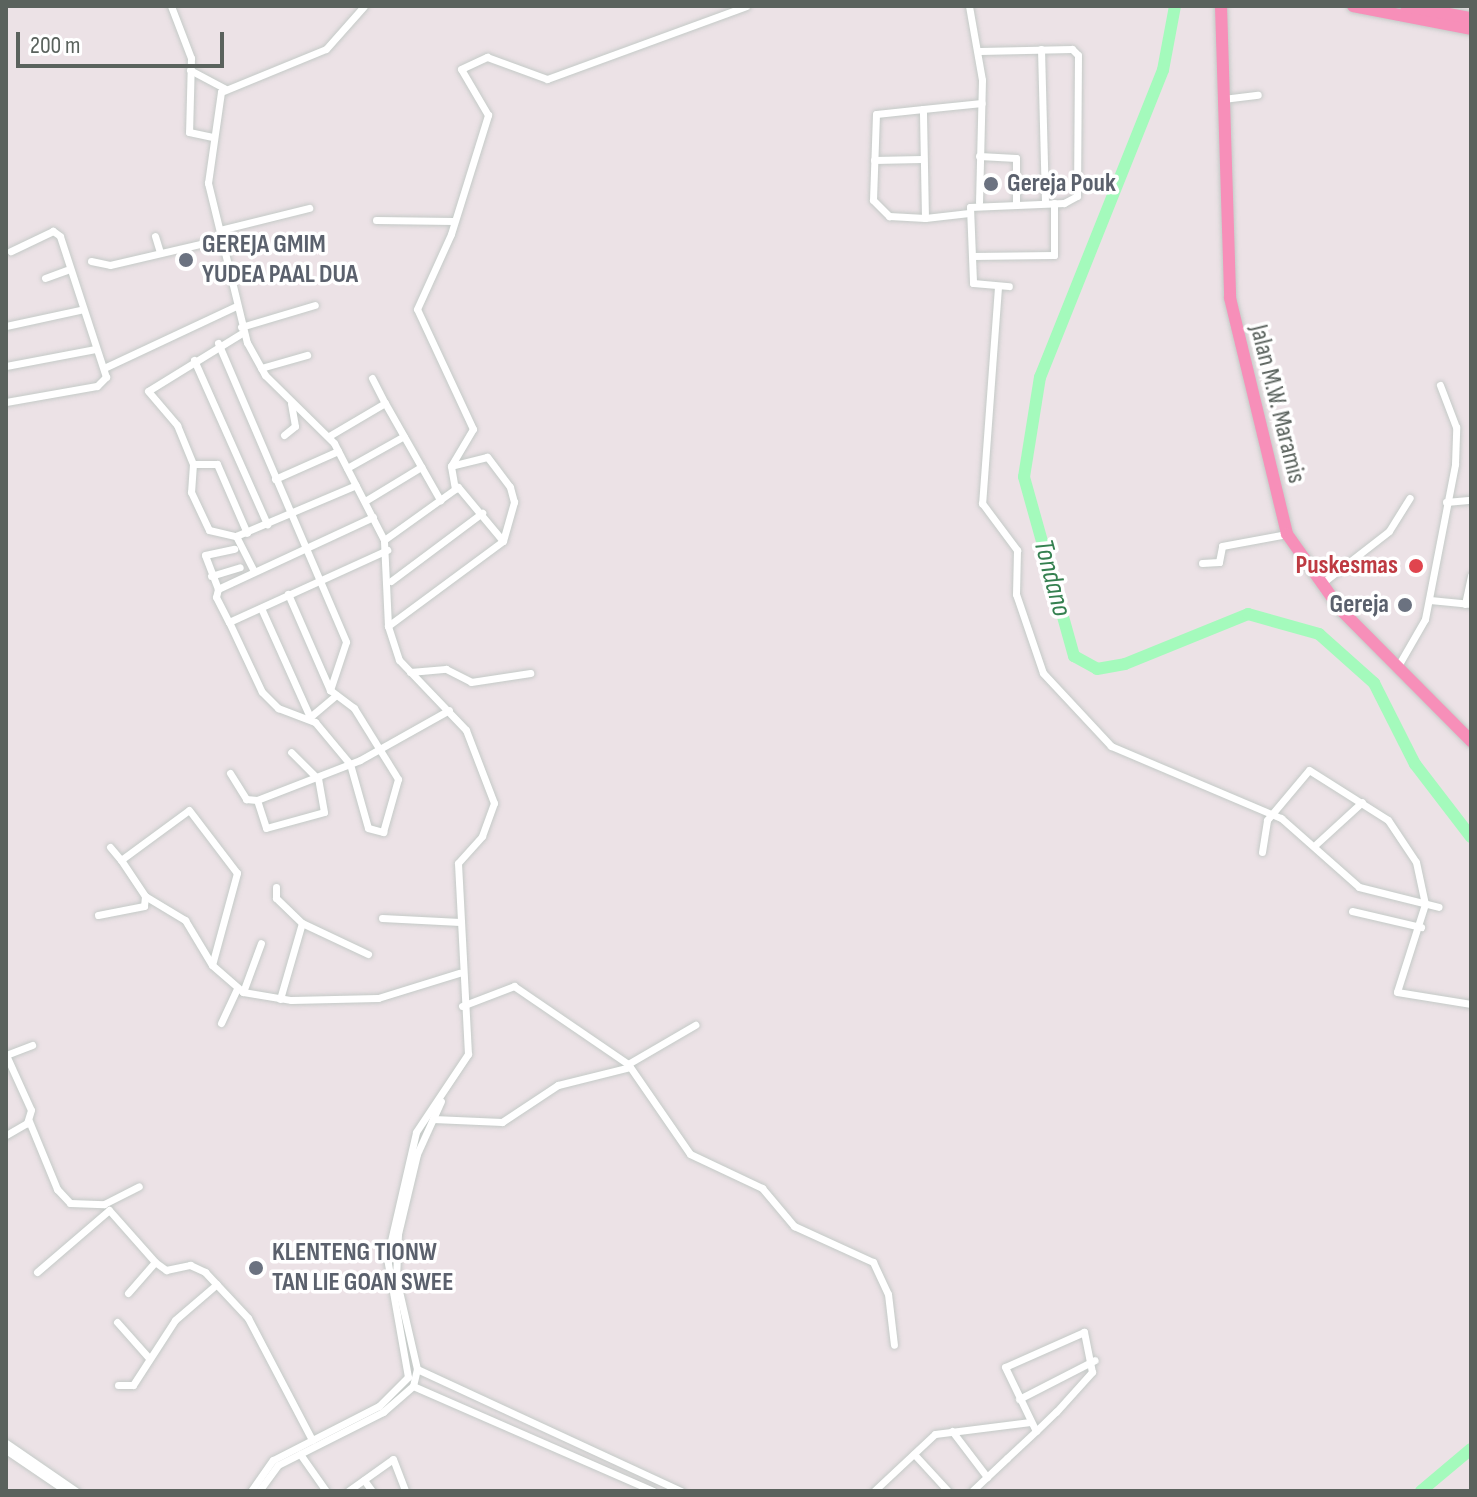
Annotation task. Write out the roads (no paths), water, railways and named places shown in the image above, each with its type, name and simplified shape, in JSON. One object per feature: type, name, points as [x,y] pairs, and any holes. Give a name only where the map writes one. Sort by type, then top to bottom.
[{"type":"highway","name":"Jalan M.W. Maramis","points":[[1221,6],[1234,329],[1287,534],[1320,585],[1471,741]]},
{"type":"highway","points":[[1353,6],[1396,10],[1471,29]]},
{"type":"highway","points":[[1406,6],[1471,18]]},
{"type":"street","points":[[171,6],[185,33],[190,70],[189,132],[212,137]]},
{"type":"street","points":[[251,1491],[269,1464],[379,1406],[408,1377],[387,1258],[422,1121],[443,1095],[468,1054],[459,973],[458,863],[482,836],[494,803],[484,763],[449,710],[410,672],[388,626],[391,581],[387,550],[365,501],[329,436],[261,368],[241,330],[208,183],[214,106],[225,89],[326,49],[364,6]]},
{"type":"street","points":[[455,489],[451,466],[473,429],[417,309],[453,221],[489,109],[462,80],[472,61],[495,58],[525,77],[547,79],[746,6]]},
{"type":"street","points":[[969,6],[980,51],[982,103],[979,202],[969,213],[925,218],[877,210],[874,160],[876,114],[982,103]]},
{"type":"street","points":[[979,202],[1072,202],[1079,192],[1078,55],[1041,49],[980,51]]},
{"type":"street","points":[[972,256],[1055,255],[1041,49]]},
{"type":"street","points":[[190,70],[225,89]]},
{"type":"street","points":[[1223,99],[1258,95]]},
{"type":"street","points":[[923,109],[925,218]]},
{"type":"street","points":[[979,156],[1016,158],[1016,202]]},
{"type":"street","points":[[874,160],[922,159]]},
{"type":"street","points":[[220,230],[309,208]]},
{"type":"street","points":[[969,213],[973,283],[1009,286]]},
{"type":"street","points":[[376,220],[453,221]]},
{"type":"street","points":[[6,402],[102,385],[104,368],[80,310],[56,232],[11,251]]},
{"type":"street","points":[[155,236],[160,252]]},
{"type":"street","points":[[91,261],[110,265],[222,239]]},
{"type":"street","points":[[45,278],[67,270]]},
{"type":"street","points":[[998,287],[982,503],[1017,550],[1016,594],[1034,659],[1111,746],[1271,815],[1314,846],[1359,887],[1439,907]]},
{"type":"street","points":[[315,305],[241,330],[148,391],[177,425],[193,464],[191,492],[209,530],[236,536],[247,533],[356,485]]},
{"type":"street","points":[[104,368],[234,307]]},
{"type":"street","points":[[6,326],[80,310]]},
{"type":"street","points":[[218,343],[289,514],[320,579],[346,648],[333,693],[310,717]]},
{"type":"street","points":[[6,366],[95,349]]},
{"type":"street","points":[[261,368],[307,355]]},
{"type":"street","points":[[194,360],[267,524]]},
{"type":"street","points":[[372,378],[440,500]]},
{"type":"street","points":[[1398,666],[1430,600],[1457,439],[1440,385]]},
{"type":"street","points":[[284,435],[296,424],[291,401]]},
{"type":"street","points":[[329,436],[385,403]]},
{"type":"street","points":[[347,468],[404,436]]},
{"type":"street","points":[[275,479],[338,451]]},
{"type":"street","points":[[388,626],[503,541],[514,502],[510,487],[487,457],[451,466]]},
{"type":"street","points":[[193,464],[217,464],[247,533]]},
{"type":"street","points":[[365,501],[421,467]]},
{"type":"street","points":[[384,540],[455,489],[463,488],[503,541]]},
{"type":"street","points":[[1320,585],[1389,531],[1410,498]]},
{"type":"street","points":[[1446,502],[1471,500]]},
{"type":"street","points":[[391,581],[482,513]]},
{"type":"street","points":[[218,589],[373,517]]},
{"type":"street","points":[[1202,563],[1219,562],[1222,546],[1287,534]]},
{"type":"street","points":[[236,536],[254,571]]},
{"type":"street","points":[[234,549],[205,555],[229,622],[256,682],[278,708],[310,717]]},
{"type":"street","points":[[229,622],[387,550]]},
{"type":"street","points":[[211,576],[240,567]]},
{"type":"street","points":[[1430,600],[1468,604],[1471,576]]},
{"type":"street","points":[[261,608],[310,717],[350,764],[368,828],[383,832],[398,784],[381,748],[333,693],[288,594]]},
{"type":"street","points":[[410,672],[446,669],[471,682],[530,673]]},
{"type":"street","points":[[272,718],[278,708]]},
{"type":"street","points":[[230,773],[246,799],[257,800],[318,779],[350,764],[449,710]]},
{"type":"street","points":[[257,800],[266,828],[323,813],[318,779],[291,752]]},
{"type":"street","points":[[1262,852],[1271,815],[1309,770],[1362,802],[1403,836],[1425,904],[1421,927],[1397,992],[1471,1004]]},
{"type":"street","points":[[1314,846],[1362,802]]},
{"type":"street","points":[[121,860],[189,810],[237,873],[212,965]]},
{"type":"street","points":[[110,847],[145,896],[185,920],[212,965],[240,991],[280,999],[378,998],[459,973]]},
{"type":"street","points":[[276,887],[276,898],[302,923],[368,954]]},
{"type":"street","points":[[98,915],[144,906],[145,896]]},
{"type":"street","points":[[1352,911],[1421,927]]},
{"type":"street","points":[[382,918],[460,922]]},
{"type":"street","points":[[280,999],[302,923]]},
{"type":"street","points":[[221,1023],[240,991],[261,943]]},
{"type":"street","points":[[462,1006],[514,986],[629,1065],[690,1154],[762,1188],[794,1226],[873,1262],[888,1294],[894,1345]]},
{"type":"street","points":[[433,1119],[502,1122],[558,1085],[629,1065],[695,1025]]},
{"type":"street","points":[[32,1045],[6,1055],[57,1189],[70,1203],[104,1204],[139,1186]]},
{"type":"street","points":[[259,1491],[275,1468],[383,1412],[413,1386],[417,1369],[396,1278],[407,1176],[443,1095]]},
{"type":"street","points":[[6,1135],[29,1121]]},
{"type":"street","points":[[37,1272],[109,1210],[155,1262],[166,1270],[199,1267],[248,1318],[312,1440]]},
{"type":"street","points":[[128,1293],[155,1262]]},
{"type":"street","points":[[118,1385],[133,1385],[175,1320],[217,1284]]},
{"type":"street","points":[[117,1322],[149,1358]]},
{"type":"street","points":[[972,1491],[1036,1431],[1083,1384],[1095,1360],[1084,1332],[1005,1367],[1036,1431]]},
{"type":"street","points":[[1019,1399],[1095,1360]]},
{"type":"street","points":[[417,1369],[681,1491]]},
{"type":"street","points":[[413,1386],[653,1491]]},
{"type":"street","points":[[874,1491],[935,1434],[1030,1422]]},
{"type":"street","points":[[952,1431],[987,1477]]},
{"type":"street","points":[[6,1443],[76,1491]]},
{"type":"street","points":[[6,1450],[66,1491]]},
{"type":"street","points":[[300,1454],[326,1491]]},
{"type":"street","points":[[914,1454],[948,1491]]},
{"type":"street","points":[[348,1491],[394,1459],[405,1491]]},
{"type":"street","points":[[364,1480],[372,1491]]},
{"type":"waterway","name":"Tondano","points":[[1175,6],[1163,70],[1040,377],[1024,477],[1074,656],[1097,669],[1125,664],[1248,614],[1319,634],[1374,683],[1415,764],[1471,837]]},
{"type":"waterway","name":"Tondano","points":[[1421,1491],[1471,1449]]},
{"type":"place","name":"Gereja Pouk","points":[[991,184]]},
{"type":"place","name":"GEREJA GMIM YUDEA PAAL DUA","points":[[186,260]]},
{"type":"place","name":"Puskesmas","points":[[1416,566]]},
{"type":"place","name":"Gereja","points":[[1405,605]]},
{"type":"place","name":"KLENTENG TIONW TAN LIE GOAN SWEE","points":[[256,1268]]}]
